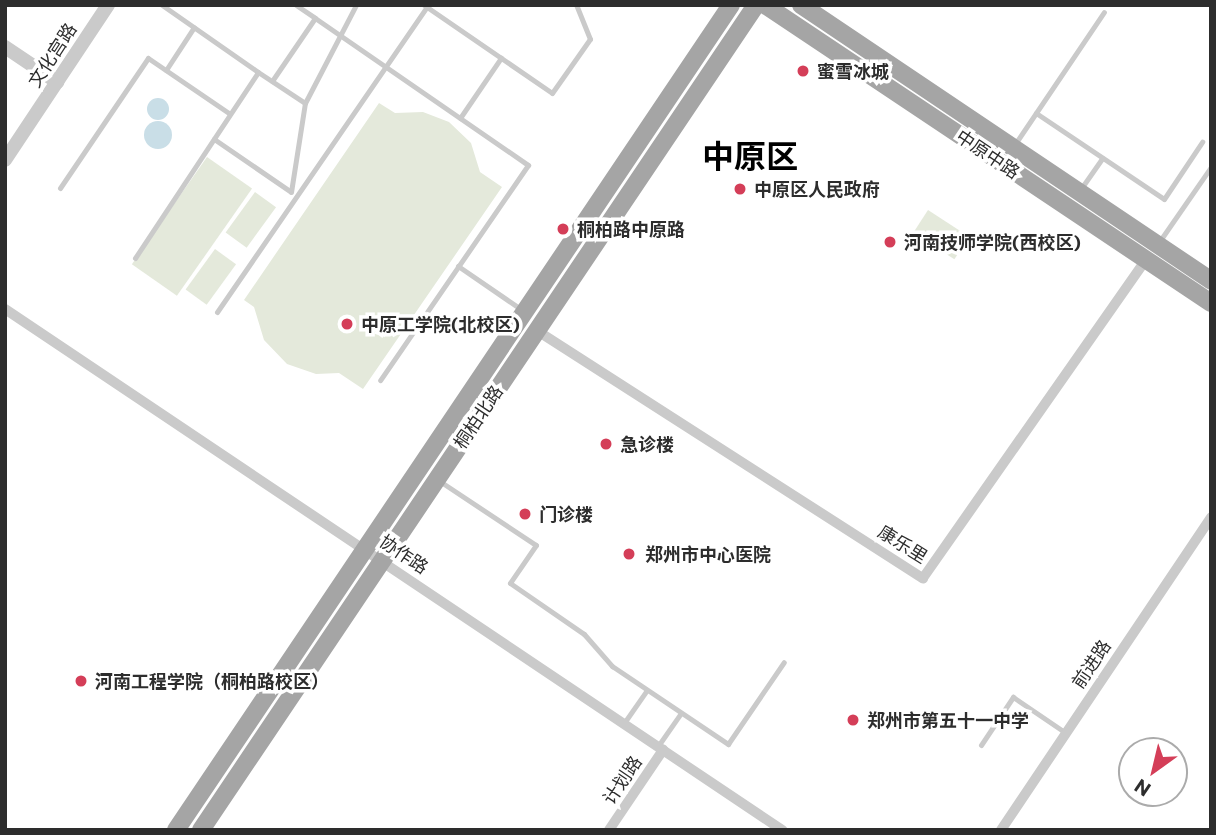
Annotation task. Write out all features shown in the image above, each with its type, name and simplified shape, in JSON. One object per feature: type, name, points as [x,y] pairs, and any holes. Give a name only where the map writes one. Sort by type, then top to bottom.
[{"type":"main road","name":"桐柏北路","points":[[176,830],[731,5]]},
{"type":"main road","name":"桐柏北路","points":[[201,830],[756,5]]},
{"type":"main road","name":"中原中路","points":[[765,5],[1211,303]]},
{"type":"main road","name":"中原中路","points":[[801,5],[1211,281]]},
{"type":"street","name":"文化宫路","points":[[5,160],[108,5]]},
{"type":"street","points":[[5,47],[57,82]]},
{"type":"street","name":"康乐里","points":[[537,330],[923,578],[1146,259]]},
{"type":"street","name":"协作路","points":[[5,309],[782,830]]},
{"type":"street","name":"前进路","points":[[1001,830],[1211,517]]},
{"type":"street","name":"计划路","points":[[609,830],[661,748]]},
{"type":"lane","points":[[162,5],[305,103]]},
{"type":"lane","points":[[296,5],[528,164],[380,380]]},
{"type":"lane","points":[[291,192],[305,103],[337,33],[356,5]]},
{"type":"lane","points":[[217,312],[426,6],[552,93],[590,40],[576,5]]},
{"type":"lane","points":[[1013,147],[1104,12]]},
{"type":"lane","points":[[272,81],[315,18]]},
{"type":"lane","points":[[166,70],[194,27]]},
{"type":"lane","points":[[60,188],[148,58],[230,114]]},
{"type":"lane","points":[[460,118],[501,58]]},
{"type":"lane","points":[[135,258],[258,72]]},
{"type":"lane","points":[[1036,113],[1164,199],[1202,142]]},
{"type":"lane","points":[[214,139],[297,196]]},
{"type":"lane","points":[[1079,192],[1102,158]]},
{"type":"lane","points":[[1157,244],[1211,167]]},
{"type":"lane","points":[[458,266],[524,311]]},
{"type":"lane","points":[[437,479],[536,544],[510,583],[647,690],[729,744],[784,662]]},
{"type":"lane","points":[[624,723],[647,690]]},
{"type":"lane","points":[[981,745],[1013,697],[1066,733]]},
{"type":"lane","points":[[661,748],[681,713]]},
{"type":"shaded area","points":[[379,103],[395,113],[423,112],[449,122],[471,143],[480,172],[502,187],[363,389],[339,373],[316,374],[287,364],[264,340],[254,307],[244,300]]},
{"type":"shaded area","points":[[207,157],[252,189],[177,296],[132,264]]},
{"type":"shaded area","points":[[255,192],[276,207],[247,248],[226,232]]},
{"type":"shaded area","points":[[928,210],[969,237],[954,259],[913,233]]},
{"type":"shaded area","points":[[215,249],[236,264],[207,305],[186,289]]},
{"type":"water","points":[[158,98],[166,101],[169,109],[166,117],[158,120],[150,117],[147,109],[150,101]]},
{"type":"water","points":[[158,121],[168,125],[172,135],[168,145],[158,149],[148,145],[144,135],[148,125]]},
{"type":"place","name":"蜜雪冰城","points":[[803,71]]},
{"type":"place","name":"中原区人民政府","points":[[740,189]]},
{"type":"place","name":"桐柏路中原路","points":[[563,229]]},
{"type":"place","name":"河南技师学院(西校区)","points":[[890,242]]},
{"type":"place","name":"中原工学院(北校区)","points":[[347,324]]},
{"type":"place","name":"急诊楼","points":[[606,444]]},
{"type":"place","name":"门诊楼","points":[[525,514]]},
{"type":"place","name":"郑州市中心医院","points":[[629,554]]},
{"type":"place","name":"河南工程学院（桐柏路校区）","points":[[81,681]]},
{"type":"place","name":"郑州市第五十一中学","points":[[853,720]]},
{"type":"district","name":"中原区","points":[[750,155]]}]
